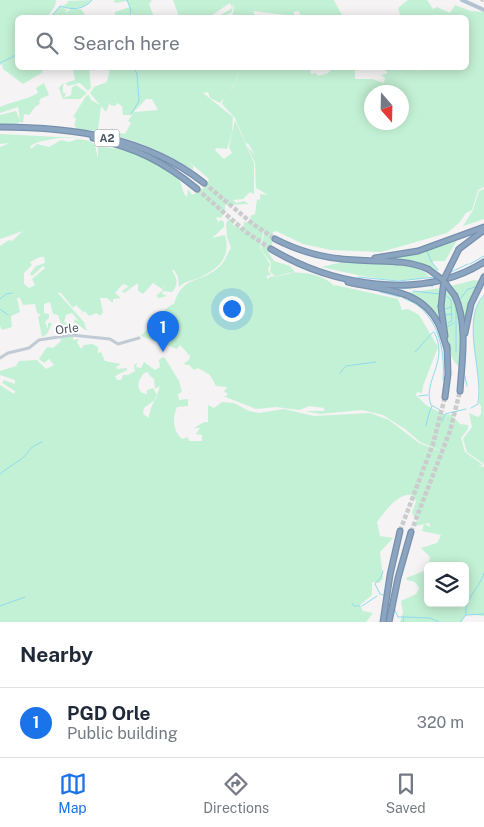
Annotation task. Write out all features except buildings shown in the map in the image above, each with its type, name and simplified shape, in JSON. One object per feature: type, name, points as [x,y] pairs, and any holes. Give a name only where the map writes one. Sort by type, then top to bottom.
[{"type":"highway","name":"A2","points":[[0,129],[67,131],[128,143],[172,161],[204,183]]},
{"type":"highway","name":"A2","points":[[0,129],[67,134],[117,144],[152,157],[197,189]]},
{"type":"highway","points":[[445,397],[447,349],[442,307],[445,274],[459,249],[484,228]]},
{"type":"highway","points":[[345,260],[405,254],[484,228]]},
{"type":"highway","points":[[276,238],[304,251],[345,260],[405,262],[428,269],[443,280],[454,296],[462,318],[463,346]]},
{"type":"highway","points":[[271,248],[343,281],[394,290],[415,298],[435,317],[447,349]]},
{"type":"highway","points":[[317,270],[356,280],[401,284],[439,281],[472,269],[484,262]]},
{"type":"highway","points":[[460,391],[464,334],[471,304],[482,280]]},
{"type":"highway","points":[[383,622],[391,567],[400,531]]},
{"type":"highway","points":[[389,622],[396,586],[411,532]]},
{"type":"main road","points":[[462,0],[484,10]]},
{"type":"street","name":"Orle","points":[[0,358],[8,353],[29,348],[41,339],[87,335],[110,339],[118,344],[139,338]]},
{"type":"green space","points":[[0,0],[56,0],[55,6],[48,15],[15,15],[15,70],[42,70],[43,72],[23,84],[3,69],[2,64],[0,65]]},
{"type":"green space","points":[[92,0],[85,6],[73,8],[81,9],[85,15],[53,15],[60,6],[67,10],[65,13],[71,9],[62,6],[68,3],[67,1]]},
{"type":"green space","points":[[114,0],[152,0],[149,4],[153,15],[133,15],[130,11],[130,15],[115,15],[115,12],[130,7],[127,1],[115,3]]},
{"type":"green space","points":[[173,0],[334,0],[342,15],[300,15],[299,11],[294,12],[294,15],[286,15],[253,11],[254,15],[232,15],[233,3],[232,12],[227,15],[221,15],[232,8],[230,3],[212,15],[178,14]]},
{"type":"green space","points":[[408,0],[427,0],[433,9],[437,7],[450,13],[455,5],[471,11],[484,12],[484,187],[478,190],[472,210],[466,213],[459,223],[447,233],[381,252],[331,250],[303,244],[276,231],[273,232],[272,246],[268,247],[268,252],[274,261],[290,266],[295,272],[293,273],[313,275],[325,279],[334,286],[398,299],[402,310],[408,309],[419,315],[438,347],[422,393],[417,392],[416,395],[426,405],[443,414],[452,415],[460,424],[468,425],[468,429],[461,438],[465,452],[483,465],[478,466],[484,467],[484,616],[466,614],[462,622],[400,622],[403,612],[401,601],[416,594],[419,588],[415,582],[406,578],[424,571],[424,607],[469,607],[469,562],[429,562],[430,557],[421,548],[437,543],[441,535],[422,531],[424,524],[416,526],[415,522],[420,520],[415,518],[412,513],[416,501],[412,495],[407,495],[396,500],[377,522],[380,536],[393,538],[380,552],[383,579],[379,583],[372,582],[372,595],[360,605],[363,611],[373,613],[366,622],[0,622],[0,385],[14,394],[15,391],[2,383],[4,380],[15,384],[15,380],[0,375],[0,371],[16,366],[19,361],[37,360],[46,369],[54,365],[49,359],[44,363],[39,359],[47,347],[53,348],[61,341],[60,338],[73,336],[73,340],[79,339],[77,342],[81,349],[84,345],[92,344],[98,347],[98,353],[101,352],[105,361],[121,364],[116,367],[117,369],[127,368],[127,370],[115,376],[117,380],[121,380],[123,375],[128,375],[135,371],[134,365],[137,363],[136,367],[141,368],[144,362],[155,370],[160,367],[159,360],[163,357],[165,358],[179,381],[182,392],[178,394],[179,400],[188,399],[188,406],[177,407],[174,416],[175,429],[182,439],[188,437],[189,441],[202,441],[202,435],[196,434],[200,428],[194,428],[204,422],[208,422],[208,405],[214,408],[222,402],[234,403],[249,411],[259,413],[284,409],[314,416],[370,413],[389,420],[419,443],[450,455],[420,442],[405,429],[383,415],[362,410],[320,414],[305,411],[324,411],[324,408],[310,406],[299,410],[276,407],[256,409],[223,396],[227,396],[227,393],[224,392],[227,387],[216,386],[210,375],[198,368],[194,370],[189,365],[186,365],[184,363],[189,360],[190,356],[180,345],[177,349],[141,336],[162,313],[174,304],[182,288],[188,283],[214,271],[223,263],[231,248],[227,237],[226,223],[229,219],[232,220],[233,225],[243,229],[244,222],[252,222],[250,216],[255,214],[257,200],[259,199],[260,202],[260,194],[268,195],[256,188],[255,163],[247,146],[255,155],[248,143],[246,144],[235,118],[222,104],[225,97],[220,103],[210,98],[208,92],[203,93],[233,117],[232,133],[227,149],[216,148],[215,150],[224,159],[232,153],[229,147],[235,120],[254,163],[254,194],[250,192],[243,199],[233,200],[236,203],[244,201],[249,204],[225,205],[225,212],[221,218],[216,217],[218,222],[221,220],[224,222],[224,227],[212,238],[225,235],[226,249],[225,255],[214,270],[179,287],[178,277],[174,270],[172,270],[176,279],[176,286],[172,292],[163,291],[162,294],[167,296],[159,298],[156,296],[162,291],[165,283],[162,289],[153,283],[143,294],[138,291],[138,283],[124,293],[122,291],[129,286],[123,284],[115,293],[121,298],[113,299],[113,303],[107,298],[100,298],[103,312],[100,316],[97,313],[89,316],[85,311],[80,315],[83,312],[76,305],[73,308],[61,293],[57,292],[84,322],[87,331],[74,322],[75,319],[79,321],[72,313],[66,315],[64,322],[68,323],[63,330],[58,315],[53,314],[50,302],[44,304],[44,313],[49,314],[49,318],[45,322],[48,329],[48,323],[52,323],[47,334],[42,337],[38,317],[41,315],[37,313],[35,304],[23,305],[20,298],[17,298],[20,312],[11,316],[12,327],[2,330],[0,326],[0,246],[9,240],[12,241],[23,231],[0,239],[0,147],[10,143],[0,144],[0,134],[78,138],[58,138],[38,142],[30,146],[31,149],[37,144],[49,147],[61,140],[69,142],[78,139],[90,141],[95,145],[98,158],[98,146],[123,150],[99,144],[99,142],[120,147],[141,155],[169,171],[179,180],[187,197],[188,189],[192,195],[195,194],[205,187],[209,179],[188,161],[193,166],[193,170],[137,142],[122,137],[76,129],[76,126],[74,128],[76,118],[73,117],[86,96],[89,95],[91,100],[100,105],[90,93],[94,87],[107,82],[110,70],[310,70],[311,74],[316,73],[318,76],[331,70],[355,70],[355,79],[372,79],[384,83],[385,78],[381,75],[388,73],[385,70],[469,70],[469,15],[400,15],[398,8]],"holes":[[[146,99],[152,99],[158,110],[134,112],[128,121],[131,123],[125,134],[98,130],[101,106],[106,112],[110,102],[110,105],[115,106],[117,103],[122,106],[123,115],[131,115]],[[259,224],[264,234],[261,249],[271,263],[270,272],[275,277],[272,276],[267,279],[267,276],[271,275],[268,270],[270,264],[260,248],[263,234]],[[44,257],[45,263],[36,266],[30,274],[32,276],[43,266],[45,268],[32,279],[35,285],[29,288],[24,284],[24,273],[32,265],[30,262]],[[149,372],[148,374],[154,379],[155,389],[160,386],[157,395],[153,388],[147,390],[147,394],[142,393],[138,383],[144,373]],[[155,400],[149,418],[143,414],[144,408]]]},
{"type":"green space","points":[[73,70],[89,70],[91,88],[88,91],[80,83],[68,86],[65,83],[75,80]]},
{"type":"green space","points":[[44,83],[49,95],[40,99],[39,103],[41,103],[29,115],[24,114],[23,123],[20,121],[22,123],[19,122],[17,125],[0,125],[0,115],[16,111],[20,120],[18,107],[0,113],[0,107],[38,93],[36,88]]},
{"type":"green space","points":[[65,83],[63,85],[63,93],[66,93],[64,98],[71,95],[72,87],[76,85],[87,93],[80,99],[63,99],[59,88]]},
{"type":"green space","points":[[484,189],[484,219],[463,226],[473,210],[479,191]]},
{"type":"green space","points":[[457,240],[445,261],[434,261],[432,263],[438,271],[414,262],[388,259]]},
{"type":"green space","points":[[343,262],[375,262],[402,265],[423,271],[429,276],[418,279],[390,280],[321,267]]},
{"type":"green space","points":[[474,280],[480,281],[471,297],[464,324],[460,303],[451,286]]},
{"type":"green space","points":[[443,287],[447,287],[459,314],[461,344],[460,365],[458,366],[449,351],[444,318]]},
{"type":"green space","points":[[440,288],[442,327],[422,302],[406,293]]},
{"type":"green space","points":[[484,296],[484,464],[467,452],[463,439],[472,427],[469,413],[478,417],[481,414],[479,377],[473,333],[477,307]]},
{"type":"waterway","points":[[52,15],[60,6],[77,8],[85,6],[92,0]]},
{"type":"waterway","points":[[127,0],[131,10],[130,15]]},
{"type":"waterway","points":[[0,63],[15,56]]},
{"type":"waterway","points":[[131,114],[139,101],[135,70]]},
{"type":"waterway","points":[[427,251],[431,261]]},
{"type":"waterway","points":[[470,264],[484,256]]},
{"type":"waterway","points":[[431,261],[438,270]]},
{"type":"waterway","points":[[449,273],[468,264]]},
{"type":"waterway","points":[[358,277],[398,281],[435,277]]},
{"type":"waterway","points":[[401,289],[414,287]]},
{"type":"waterway","points":[[460,299],[468,289],[476,287]]},
{"type":"waterway","points":[[413,291],[440,294]]},
{"type":"waterway","points":[[380,292],[400,297]]},
{"type":"waterway","points":[[0,299],[6,294],[12,293]]},
{"type":"waterway","points":[[478,403],[479,391],[473,332],[477,305],[484,295]]},
{"type":"waterway","points":[[447,296],[451,300],[452,321],[448,323]]},
{"type":"waterway","points":[[403,298],[425,312],[436,329],[442,349],[443,380]]},
{"type":"waterway","points":[[456,305],[456,352]]},
{"type":"waterway","points":[[444,309],[452,307]]},
{"type":"waterway","points":[[0,309],[8,315]]},
{"type":"waterway","points":[[445,315],[452,314]]},
{"type":"waterway","points":[[447,327],[454,323]]},
{"type":"waterway","points":[[415,352],[433,332]]},
{"type":"waterway","points":[[434,332],[439,352],[429,396],[431,405],[440,410]]},
{"type":"waterway","points":[[340,373],[346,366],[376,362]]},
{"type":"waterway","points":[[465,376],[467,386]]},
{"type":"waterway","points":[[419,396],[428,395]]},
{"type":"waterway","points":[[471,408],[478,404]]},
{"type":"waterway","points":[[426,426],[432,406]]},
{"type":"waterway","points":[[442,422],[445,414],[466,409]]},
{"type":"waterway","points":[[0,474],[23,457],[30,449],[42,442]]},
{"type":"waterway","points":[[383,571],[375,584],[380,594],[386,596]]},
{"type":"waterway","points":[[466,615],[469,599],[484,573]]},
{"type":"waterway","points":[[362,606],[377,596]]},
{"type":"waterway","points":[[0,606],[25,597]]},
{"type":"waterway","points":[[352,603],[354,606],[360,606]]},
{"type":"waterway","points":[[394,608],[398,617],[404,617],[403,622]]},
{"type":"waterway","points":[[460,622],[466,615],[484,614]]},
{"type":"waterway","points":[[404,617],[430,618],[439,622]]},
{"type":"tunnel","points":[[204,183],[253,224],[275,239]]},
{"type":"tunnel","points":[[197,189],[246,232],[271,249]]},
{"type":"tunnel","points":[[411,532],[450,431],[460,391]]},
{"type":"tunnel","points":[[400,531],[433,444],[445,397]]},
{"type":"place","name":"PGD Orle","points":[[163,352]]}]
